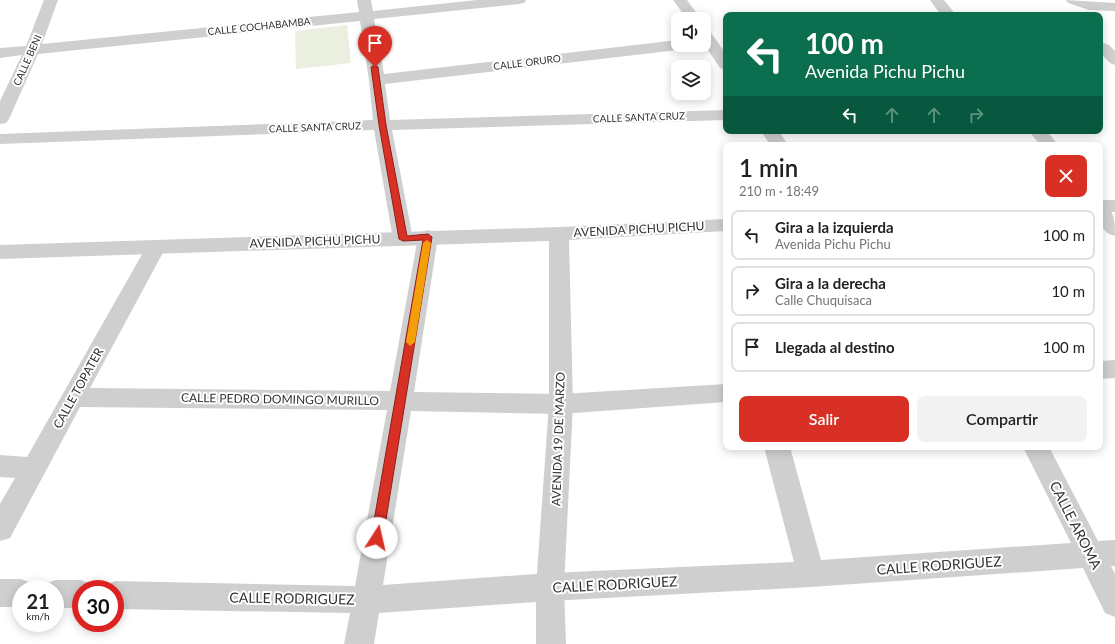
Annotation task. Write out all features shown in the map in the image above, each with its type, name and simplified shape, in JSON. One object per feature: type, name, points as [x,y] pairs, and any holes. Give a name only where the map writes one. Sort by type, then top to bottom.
[{"type":"street","name":"CALLE BENI","points":[[0,119],[32,50],[51,0]]},
{"type":"street","name":"CALLE COCHABAMBA","points":[[0,53],[364,8],[519,0]]},
{"type":"street","points":[[680,0],[689,12]]},
{"type":"street","points":[[938,0],[947,12]]},
{"type":"street","points":[[1073,0],[1089,6],[1115,7]]},
{"type":"street","points":[[364,8],[377,80],[382,125],[403,239]]},
{"type":"street","points":[[711,38],[723,39]]},
{"type":"street","points":[[711,45],[723,61]]},
{"type":"street","name":"CALLE ORURO","points":[[377,80],[671,46]]},
{"type":"street","points":[[1106,48],[1115,60]]},
{"type":"street","name":"CALLE SANTA CRUZ","points":[[0,139],[723,114]]},
{"type":"street","points":[[1040,134],[1047,142]]},
{"type":"street","points":[[1103,208],[1115,206]]},
{"type":"street","points":[[1103,212],[1115,230]]},
{"type":"street","name":"AVENIDA PICHU PICHU","points":[[0,252],[428,237],[559,234],[723,225]]},
{"type":"street","name":"AVENIDA 19 DE MARZO","points":[[551,644],[550,587],[561,404],[559,234]]},
{"type":"street","points":[[359,644],[428,237]]},
{"type":"street","name":"CALLE TOPATER","points":[[0,529],[156,247]]},
{"type":"street","points":[[1103,370],[1115,369]]},
{"type":"street","name":"CALLE PEDRO DOMINGO MURILLO","points":[[73,397],[401,400],[561,404],[723,393]]},
{"type":"street","points":[[778,450],[811,574]]},
{"type":"street","name":"CALLE AROMA","points":[[1038,450],[1103,554],[1115,603]]},
{"type":"street","points":[[0,466],[35,468]]},
{"type":"street","name":"CALLE RODRIGUEZ","points":[[124,595],[366,600],[550,587],[811,574],[1103,554]]},
{"type":"street","points":[[0,593],[12,593]]},
{"type":"shaded area","points":[[347,25],[351,63],[296,69],[295,31]]},
{"type":"slow traffic","points":[[410,342],[427,243]]},
{"type":"route","points":[[375,67],[382,125],[403,239],[428,237],[377,538]]}]
